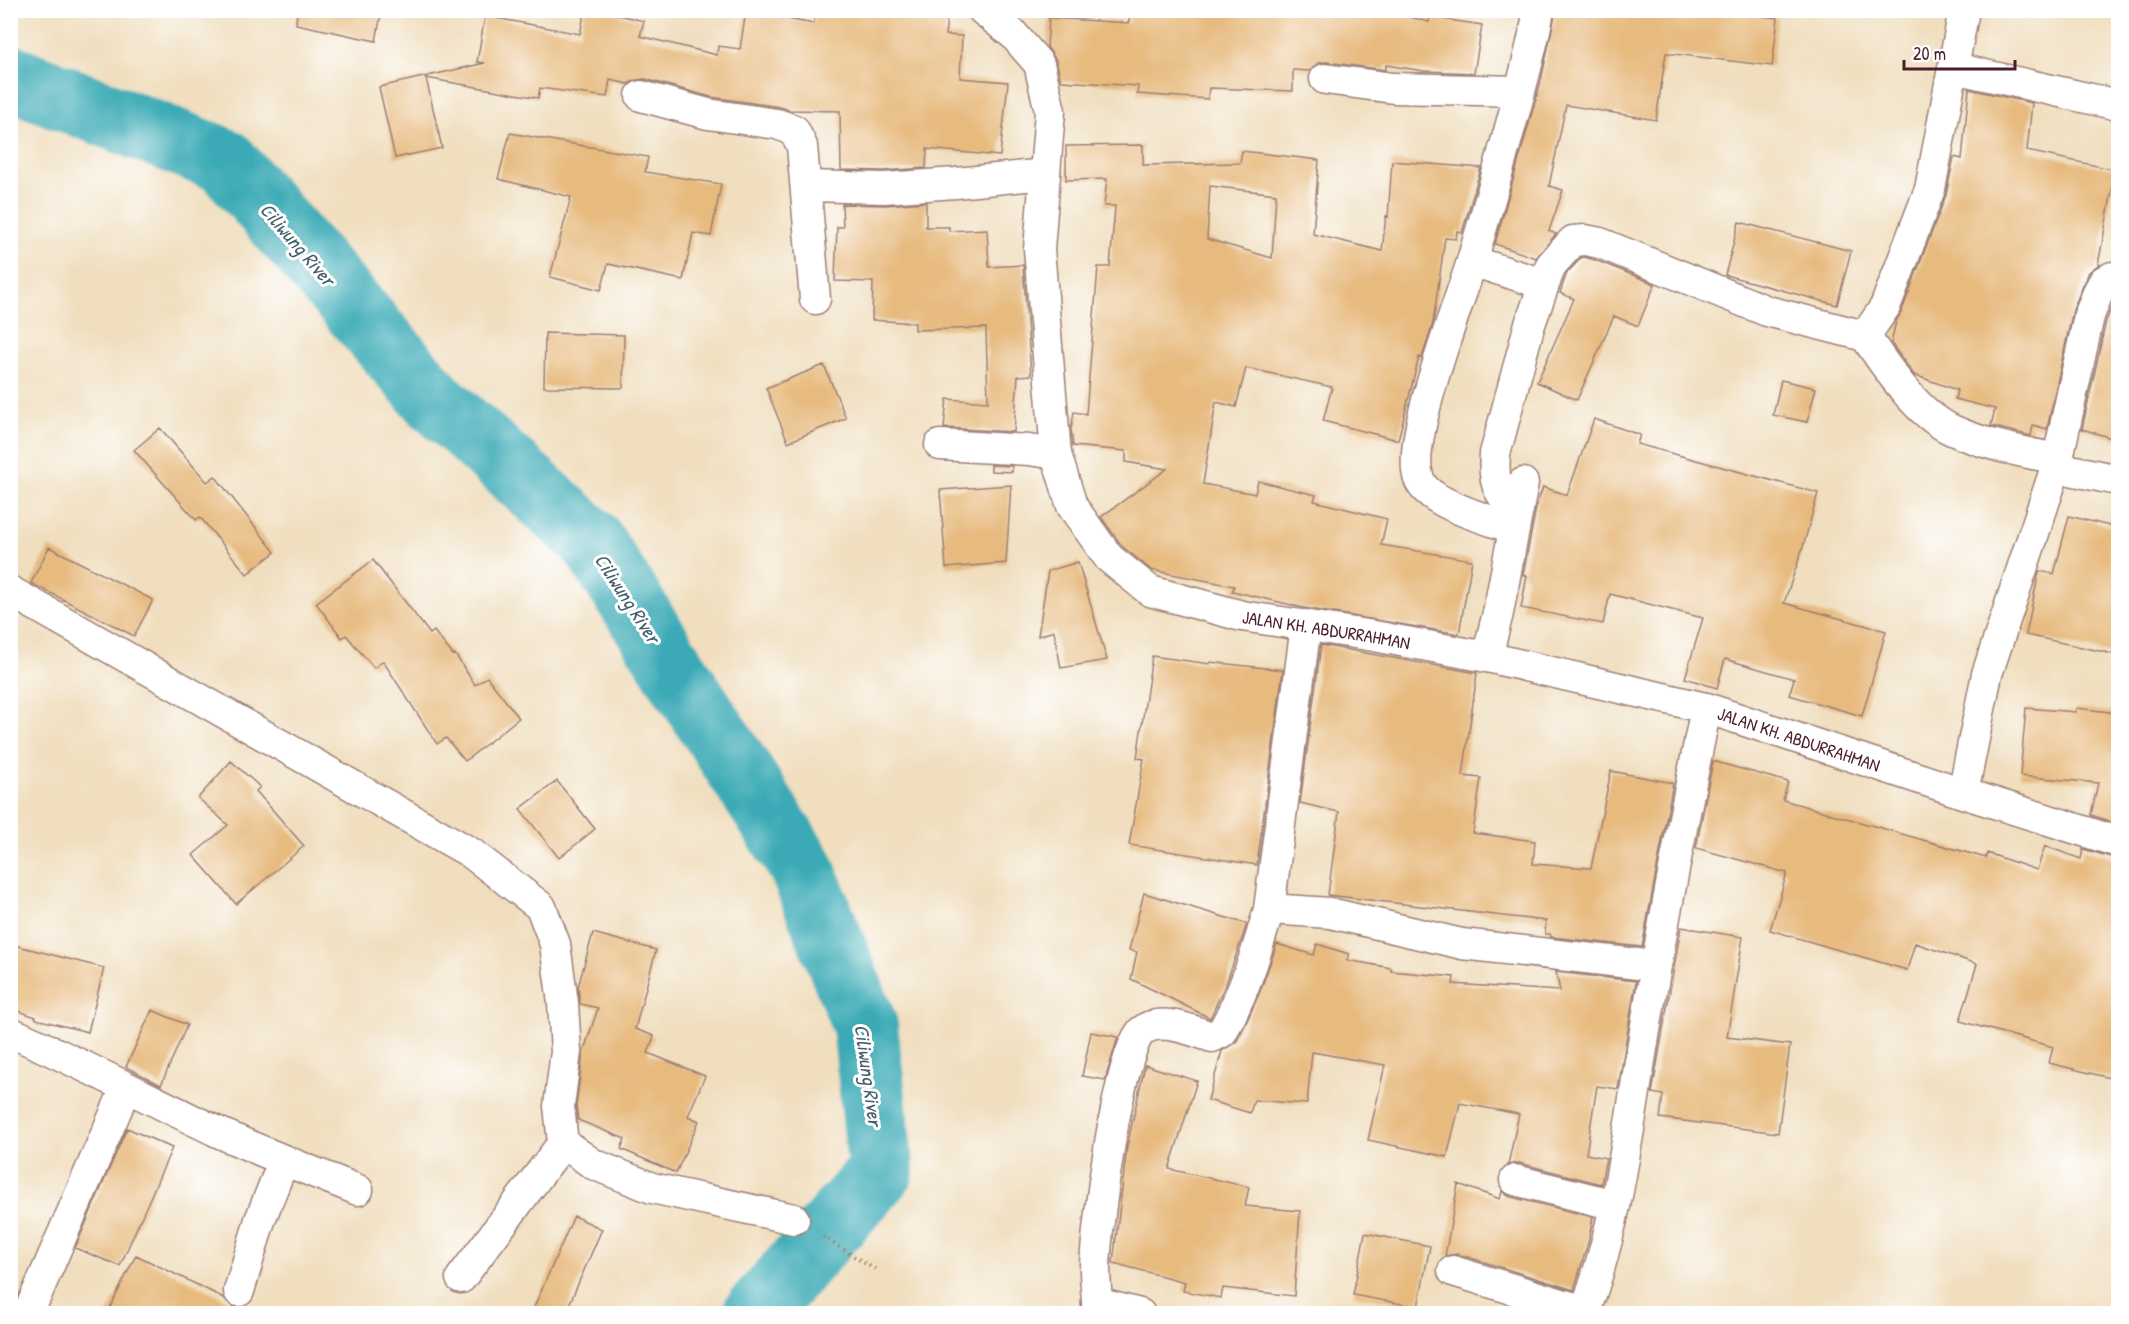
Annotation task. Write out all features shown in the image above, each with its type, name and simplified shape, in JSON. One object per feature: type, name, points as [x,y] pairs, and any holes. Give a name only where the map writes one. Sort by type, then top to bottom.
[{"type":"street","name":"JALAN KH. ABDURRAHMAN","points":[[983,10],[1013,34],[1039,64],[1050,111],[1039,249],[1056,454],[1072,506],[1109,558],[1150,591],[1242,616],[1487,657],[1706,708],[2118,842]]},
{"type":"street","points":[[1518,506],[1467,513],[1430,493],[1418,478],[1416,450],[1425,407],[1472,261],[1520,91],[1539,10]]},
{"type":"street","points":[[1865,336],[1884,307],[1926,203],[1964,10]]},
{"type":"street","points":[[1954,68],[2118,105]]},
{"type":"street","points":[[1325,79],[1393,88],[1520,91]]},
{"type":"street","points":[[641,96],[708,114],[777,124],[794,130],[802,146],[815,299]]},
{"type":"street","points":[[806,186],[884,188],[1045,174]]},
{"type":"street","points":[[1518,506],[1507,502],[1499,491],[1494,473],[1495,454],[1543,284],[1551,265],[1562,251],[1573,241],[1585,240],[1600,243],[1767,312],[1865,336],[1894,379],[1921,408],[1951,429],[2118,480]]},
{"type":"street","points":[[1472,261],[1543,284]]},
{"type":"street","points":[[1963,793],[1987,674],[2057,463],[2089,315],[2104,281],[2112,277],[2118,279]]},
{"type":"street","points":[[940,445],[1029,450],[1056,454]]},
{"type":"street","points":[[1487,657],[1498,613],[1518,506]]},
{"type":"street","points":[[10,591],[471,853],[541,907],[555,944],[563,1003],[566,1052],[560,1106],[563,1143],[462,1278]]},
{"type":"street","points":[[1140,1314],[1098,1308],[1095,1268],[1110,1145],[1129,1053],[1142,1031],[1164,1023],[1212,1037],[1222,1032],[1249,973],[1269,909],[1306,626]]},
{"type":"street","points":[[1453,1270],[1584,1312],[1604,1253],[1615,1205],[1655,966],[1706,708]]},
{"type":"street","points":[[1269,909],[1330,913],[1462,944],[1655,966]]},
{"type":"street","points":[[10,1032],[284,1160],[358,1190]]},
{"type":"street","points":[[28,1314],[126,1088]]},
{"type":"street","points":[[563,1143],[593,1164],[652,1188],[794,1219]]},
{"type":"street","points":[[239,1291],[260,1221],[284,1160]]},
{"type":"street","points":[[1515,1180],[1615,1205]]},
{"type":"path","points":[[794,1219],[879,1272]]},
{"type":"building","points":[[297,10],[382,10],[376,41],[296,24]]},
{"type":"building","points":[[585,10],[598,10],[644,21],[640,36],[717,55],[718,46],[740,49],[746,11],[814,24],[814,10],[917,10],[917,16],[947,19],[945,35],[962,36],[960,78],[1008,82],[1000,156],[927,149],[926,168],[884,171],[841,170],[840,111],[790,110],[711,97],[645,79],[628,84],[610,80],[607,97],[540,88],[538,98],[426,78],[442,148],[395,158],[379,87],[485,63],[477,62],[485,16],[580,34]]},
{"type":"building","points":[[1130,10],[1344,10],[1406,16],[1429,22],[1430,17],[1482,25],[1474,73],[1424,71],[1386,65],[1385,70],[1327,62],[1318,63],[1310,71],[1293,70],[1293,91],[1209,88],[1208,99],[1137,94],[1138,86],[1061,81],[1056,60],[1047,47],[1049,18],[1129,23]]},
{"type":"building","points":[[1556,10],[1711,10],[1778,18],[1772,66],[1666,53],[1656,120],[1566,105],[1549,186],[1563,190],[1549,231],[1556,234],[1536,258],[1495,244],[1541,81]]},
{"type":"building","points":[[1969,89],[2032,103],[2027,151],[2116,170],[2098,265],[2089,272],[2073,310],[2047,429],[2033,425],[2031,436],[1991,426],[1995,409],[1955,399],[1957,390],[1914,375],[1891,343],[1896,321],[1946,195],[1954,157],[1962,159]]},
{"type":"building","points":[[510,133],[648,157],[645,172],[721,184],[711,236],[693,233],[683,280],[608,264],[601,290],[550,277],[571,197],[498,179]]},
{"type":"building","points":[[1143,145],[1143,165],[1240,163],[1242,151],[1319,160],[1313,234],[1382,251],[1386,216],[1388,217],[1392,161],[1481,168],[1462,233],[1457,231],[1456,239],[1445,238],[1433,323],[1422,358],[1419,357],[1398,440],[1323,421],[1332,387],[1246,368],[1236,407],[1216,402],[1203,484],[1255,494],[1258,481],[1316,495],[1314,501],[1387,519],[1381,545],[1472,560],[1459,634],[1304,608],[1232,591],[1234,586],[1151,570],[1122,546],[1101,517],[1167,469],[1126,462],[1126,451],[1073,446],[1071,430],[1074,412],[1086,414],[1098,267],[1110,267],[1115,206],[1104,206],[1107,179],[1066,180],[1066,146]],"holes":[[[1210,186],[1276,194],[1272,258],[1207,239]]]},
{"type":"building","points":[[926,202],[926,227],[949,227],[949,231],[987,229],[989,267],[1023,265],[1031,375],[1018,376],[1014,432],[944,428],[947,399],[988,402],[986,328],[915,330],[915,323],[872,320],[873,282],[835,281],[837,227],[843,227],[842,204],[885,205]]},
{"type":"building","points":[[1739,222],[1851,251],[1837,305],[1725,275]]},
{"type":"building","points":[[1584,257],[1655,284],[1638,326],[1614,316],[1577,400],[1537,382],[1574,299],[1560,293],[1567,273]]},
{"type":"building","points":[[2116,296],[2118,296],[2118,440],[2082,429],[2106,321]]},
{"type":"building","points":[[545,333],[624,335],[623,388],[544,387]]},
{"type":"building","points":[[824,365],[846,418],[788,442],[766,388]]},
{"type":"building","points":[[1781,380],[1816,388],[1807,422],[1773,415]]},
{"type":"building","points":[[1594,419],[1640,435],[1637,444],[1818,493],[1784,603],[1886,631],[1862,716],[1789,695],[1794,679],[1725,659],[1717,688],[1685,678],[1703,618],[1610,594],[1603,624],[1521,608],[1527,576],[1523,575],[1536,508],[1543,487],[1567,495]]},
{"type":"building","points":[[160,428],[207,482],[215,476],[275,552],[247,574],[200,517],[196,520],[134,450]]},
{"type":"building","points":[[991,465],[1012,466],[1012,472],[991,471]]},
{"type":"building","points":[[1011,485],[1006,563],[946,568],[940,490]]},
{"type":"building","points":[[2069,516],[2118,528],[2118,655],[2026,635],[2039,571],[2054,574]]},
{"type":"building","points":[[49,547],[153,600],[134,636],[31,583]]},
{"type":"building","points":[[373,560],[430,634],[434,631],[453,655],[455,654],[475,685],[487,677],[519,718],[465,761],[446,738],[437,744],[383,661],[374,668],[346,635],[342,638],[316,603]]},
{"type":"building","points":[[1078,562],[1107,660],[1061,668],[1054,631],[1038,636],[1048,571]]},
{"type":"building","points":[[1321,645],[1477,673],[1463,776],[1481,778],[1473,833],[1535,841],[1533,864],[1591,868],[1611,771],[1673,783],[1642,947],[1551,937],[1550,934],[1545,934],[1546,921],[1328,895],[1339,812],[1300,803]]},
{"type":"building","points":[[1152,656],[1283,670],[1257,865],[1129,845],[1144,759],[1137,758]]},
{"type":"building","points":[[2026,708],[2076,712],[2076,708],[2118,713],[2118,824],[2091,815],[2098,783],[2020,776]]},
{"type":"building","points":[[231,761],[260,787],[256,791],[304,846],[236,904],[193,855],[228,825],[198,798]]},
{"type":"building","points":[[1713,761],[1788,782],[1783,800],[1986,858],[1987,853],[2037,870],[2045,846],[2081,859],[2083,849],[2118,859],[2118,1080],[2049,1063],[2053,1047],[1960,1021],[1977,964],[1915,943],[1907,970],[1770,930],[1787,873],[1696,848]]},
{"type":"building","points":[[557,781],[595,829],[559,858],[520,809]]},
{"type":"building","points":[[1144,893],[1247,924],[1227,981],[1210,1018],[1131,979],[1137,952],[1129,950]]},
{"type":"building","points":[[1681,927],[1743,937],[1727,1037],[1790,1045],[1778,1133],[1660,1118],[1663,1095],[1652,1093]]},
{"type":"building","points":[[593,933],[656,950],[635,1029],[654,1036],[648,1053],[705,1076],[688,1116],[699,1121],[676,1173],[621,1149],[625,1139],[578,1120],[576,1106],[583,1053],[598,1008],[580,1004],[578,987]]},
{"type":"building","points":[[10,944],[104,968],[88,1032],[36,1019],[36,1017],[10,1008]]},
{"type":"building","points":[[1277,944],[1314,955],[1317,944],[1349,954],[1347,960],[1391,968],[1391,971],[1454,977],[1453,984],[1560,991],[1556,972],[1636,981],[1618,1089],[1597,1086],[1586,1154],[1606,1158],[1601,1184],[1519,1163],[1508,1165],[1519,1114],[1460,1103],[1447,1157],[1368,1140],[1385,1065],[1312,1052],[1307,1104],[1254,1100],[1250,1113],[1208,1100],[1222,1051],[1237,1041],[1259,994]]},
{"type":"building","points":[[152,1010],[187,1025],[161,1085],[126,1067]]},
{"type":"building","points":[[1091,1032],[1118,1037],[1105,1080],[1082,1076]]},
{"type":"building","points":[[1145,1065],[1197,1081],[1169,1169],[1249,1187],[1245,1206],[1300,1211],[1294,1296],[1223,1288],[1221,1298],[1183,1291],[1185,1282],[1113,1263],[1127,1146]]},
{"type":"building","points":[[127,1128],[172,1148],[120,1266],[75,1248]]},
{"type":"building","points":[[1458,1184],[1500,1199],[1502,1191],[1511,1197],[1593,1217],[1574,1290],[1458,1254],[1445,1256]]},
{"type":"building","points":[[574,1216],[602,1229],[565,1314],[531,1314]]},
{"type":"building","points":[[1365,1233],[1430,1246],[1418,1307],[1353,1295]]},
{"type":"building","points":[[136,1255],[224,1298],[234,1307],[243,1308],[255,1314],[107,1314]]},
{"type":"waterway","name":"Ciliwung River","points":[[10,77],[225,161],[433,399],[591,540],[801,866],[865,1026],[881,1171],[755,1314]]}]
